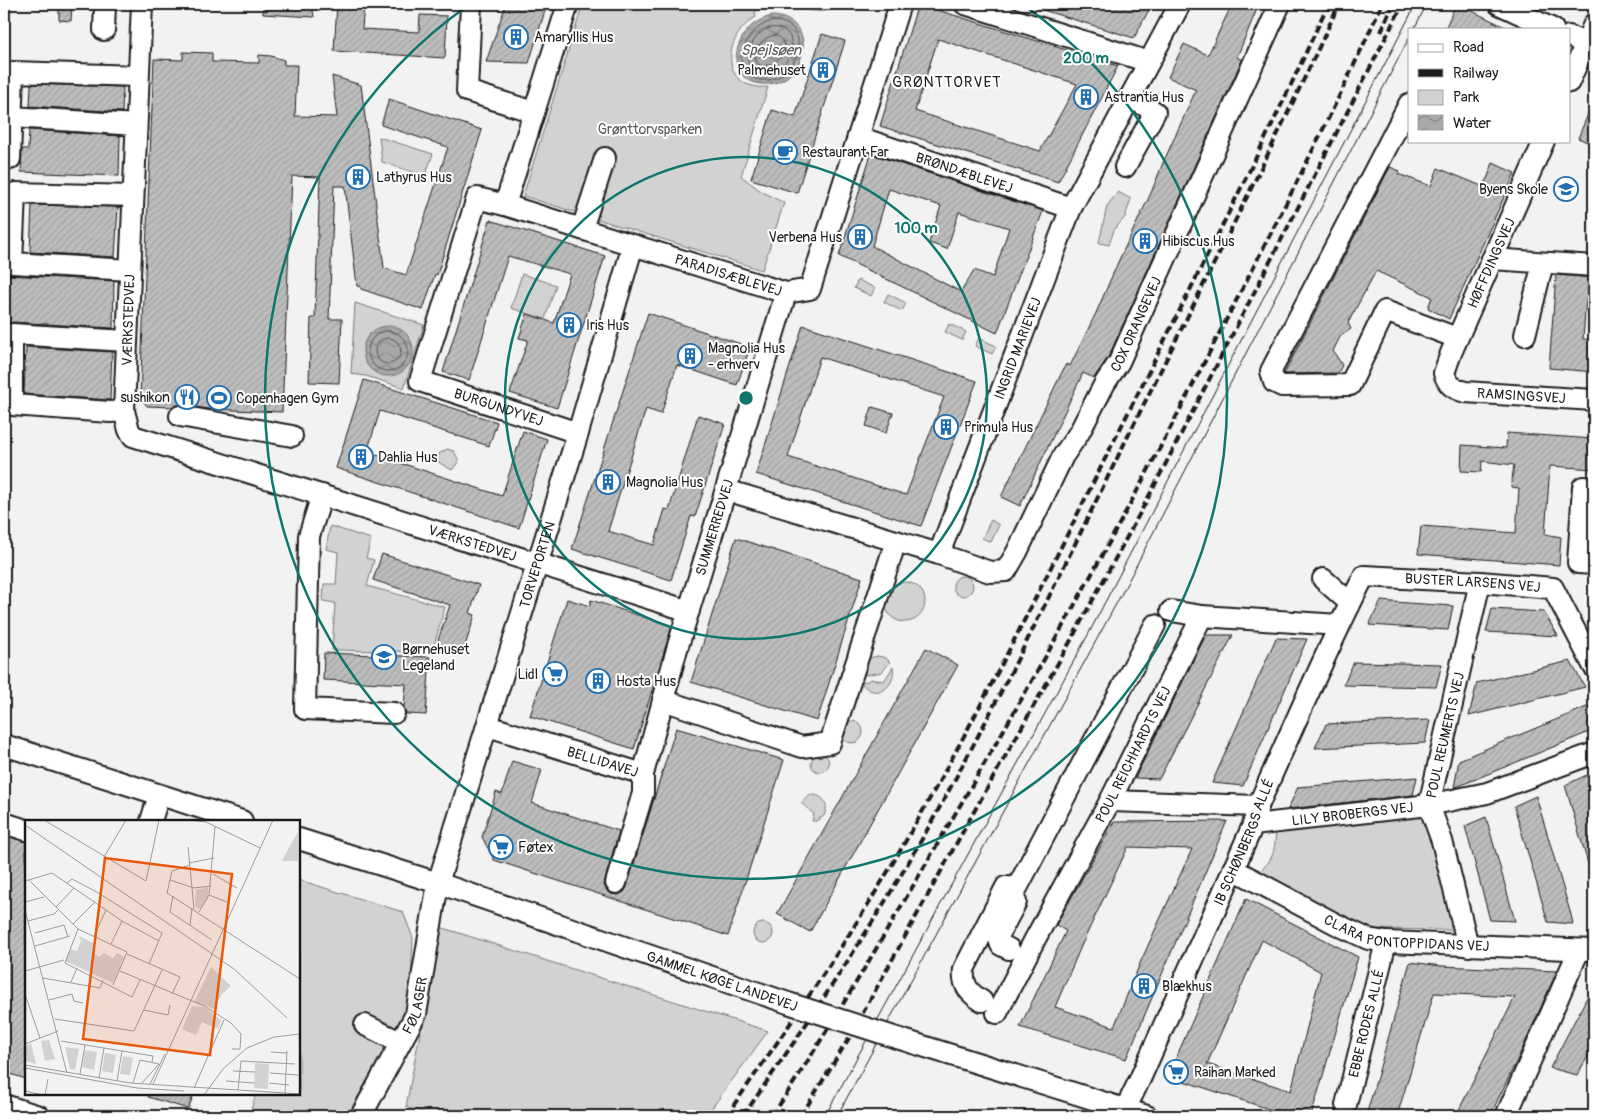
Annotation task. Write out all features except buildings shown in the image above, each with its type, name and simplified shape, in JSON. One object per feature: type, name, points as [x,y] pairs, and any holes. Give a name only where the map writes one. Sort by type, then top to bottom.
[{"type":"street","points":[[104,4],[104,30]]},
{"type":"street","name":"VÆRKSTEDVEJ","points":[[142,4],[124,411],[132,436],[537,565]]},
{"type":"street","points":[[472,4],[467,91],[534,112]]},
{"type":"street","points":[[505,205],[568,4]]},
{"type":"street","name":"PARADISÆBLEVEJ","points":[[420,381],[477,198],[786,292],[810,289],[900,4]]},
{"type":"street","points":[[966,4],[1149,62]]},
{"type":"street","name":"INGRID MARIEVEJ","points":[[938,554],[1071,208],[1180,4]]},
{"type":"street","name":"COX ORANGEVEJ","points":[[938,554],[990,572],[1006,571],[1017,552],[1062,456],[1079,432],[1119,362],[1280,4]]},
{"type":"street","points":[[1498,4],[1551,28]]},
{"type":"street","points":[[1570,77],[1577,40],[1594,24]]},
{"type":"street","points":[[10,159],[13,72],[138,76]]},
{"type":"street","points":[[1125,167],[1155,112],[1130,96]]},
{"type":"street","points":[[1408,106],[1271,371],[1274,382],[1282,386],[1350,385],[1385,311],[1457,338]]},
{"type":"street","points":[[12,117],[136,125]]},
{"type":"street","name":"BRØNDÆBLEVEJ","points":[[858,137],[1071,208]]},
{"type":"street","name":"HØFFDINGSVEJ","points":[[1449,385],[1444,373],[1445,366],[1544,142]]},
{"type":"street","points":[[582,229],[605,158]]},
{"type":"street","points":[[130,270],[12,263],[15,193],[133,196]]},
{"type":"street","name":"TORVEPORTEN","points":[[438,883],[578,433],[633,245]]},
{"type":"street","points":[[1492,259],[1594,266]]},
{"type":"street","points":[[1525,335],[1543,263]]},
{"type":"street","name":"SUMMERREDVEJ","points":[[689,611],[786,292]]},
{"type":"street","points":[[124,411],[110,412],[12,405],[12,334],[127,341]]},
{"type":"street","name":"BURGUNDYVEJ","points":[[420,381],[578,433]]},
{"type":"street","name":"RAMSINGSVEJ","points":[[1449,385],[1454,389],[1464,392],[1594,400]]},
{"type":"street","points":[[180,416],[292,436]]},
{"type":"street","points":[[1594,488],[1583,487],[1578,563],[1594,564]]},
{"type":"street","points":[[726,490],[938,554]]},
{"type":"street","points":[[322,495],[310,536],[305,709],[394,713]]},
{"type":"street","points":[[663,700],[802,748],[830,743],[896,541]]},
{"type":"street","points":[[537,565],[689,611]]},
{"type":"street","name":"BUSTER LARSENS VEJ","points":[[1364,576],[1554,588],[1594,667]]},
{"type":"street","name":"IB SCHØNBERGS ALLÉ","points":[[1124,1113],[1339,625],[1364,576]]},
{"type":"street","points":[[1324,579],[1350,603]]},
{"type":"street","name":"POUL REUMERTS VEJ","points":[[1468,946],[1442,841],[1430,805],[1480,582]]},
{"type":"street","name":"BELLIDAVEJ","points":[[488,726],[643,774],[663,700],[672,647],[689,611]]},
{"type":"street","points":[[1171,611],[1202,616],[1339,625]]},
{"type":"street","name":"POUL REICHHARDTS VEJ","points":[[1155,625],[1017,888],[1006,887],[964,969],[963,978],[972,995],[990,1007],[1034,941],[1110,801],[1202,616]]},
{"type":"street","points":[[4,745],[239,820]]},
{"type":"street","name":"LILY BROBERGS VEJ","points":[[1110,801],[1256,816],[1430,805],[1487,793],[1594,753]]},
{"type":"street","points":[[616,883],[643,793],[643,774]]},
{"type":"street","points":[[151,820],[159,795]]},
{"type":"street","points":[[4,823],[25,830]]},
{"type":"street","name":"GAMMEL KØGE LANDEVEJ","points":[[300,840],[438,883],[788,1004],[1124,1113],[1147,1116]]},
{"type":"street","name":"CLARA PONTOPPIDANS VEJ","points":[[1233,869],[1368,939],[1386,942],[1586,950]]},
{"type":"street","name":"FØLAGER","points":[[361,1116],[416,1014],[438,883]]},
{"type":"street","points":[[1009,949],[1001,945],[998,936],[1016,902]]},
{"type":"street","name":"EBBE RODES ALLÉ","points":[[1346,1105],[1386,942]]},
{"type":"street","points":[[1506,1116],[1586,950]]},
{"type":"street","points":[[365,1025],[400,1042]]},
{"type":"street","points":[[4,1105],[39,1116]]},
{"type":"green space","name":"Grønttorvsparken","points":[[583,4],[781,4],[755,11],[756,17],[745,26],[737,37],[732,49],[731,61],[734,72],[741,80],[752,86],[768,87],[741,176],[761,191],[784,203],[762,270],[523,196]]},
{"type":"green space","points":[[799,4],[841,4],[826,11],[813,11]]},
{"type":"green space","points":[[379,137],[433,154],[425,176],[382,162]]},
{"type":"green space","points":[[1118,192],[1131,199],[1125,217],[1114,230],[1109,245],[1099,243],[1107,206]]},
{"type":"green space","points":[[522,274],[556,285],[545,319],[511,308]]},
{"type":"green space","points":[[858,280],[875,288],[871,296],[854,288]]},
{"type":"green space","points":[[888,294],[906,303],[902,311],[884,302]]},
{"type":"green space","points":[[355,303],[424,325],[404,388],[366,376],[351,374]]},
{"type":"green space","points":[[949,324],[966,332],[962,340],[945,332]]},
{"type":"green space","points":[[979,338],[996,346],[992,354],[975,346]]},
{"type":"green space","points":[[447,449],[454,451],[459,461],[452,470],[438,462],[439,454]]},
{"type":"green space","points":[[991,520],[999,525],[991,542],[982,538]]},
{"type":"green space","points":[[330,526],[371,539],[366,558],[374,560],[367,586],[445,607],[432,652],[332,650],[335,603],[323,601],[324,584],[336,584],[338,552],[326,549]]},
{"type":"green space","points":[[963,576],[970,579],[973,586],[970,593],[963,596],[956,593],[953,586],[956,579]]},
{"type":"green space","points":[[909,582],[916,585],[922,591],[925,602],[924,610],[916,619],[909,622],[901,622],[894,619],[886,610],[885,598],[888,591],[897,583]]},
{"type":"green space","points":[[878,656],[886,658],[890,662],[882,672],[859,676],[865,662],[870,658]]},
{"type":"green space","points":[[893,667],[891,681],[883,690],[872,691],[861,682],[870,679],[884,681]]},
{"type":"green space","points":[[852,721],[860,724],[863,732],[860,740],[852,743],[844,740],[841,732],[844,724]]},
{"type":"green space","points":[[820,754],[826,757],[829,763],[826,769],[820,772],[814,769],[811,763],[814,757]]},
{"type":"green space","points":[[810,795],[819,796],[826,804],[824,816],[816,821],[812,821],[814,814],[801,803]]},
{"type":"green space","points":[[1421,817],[1429,822],[1455,926],[1452,930],[1368,929],[1259,872],[1273,854],[1276,831]]},
{"type":"green space","points":[[300,880],[403,912],[413,938],[411,984],[407,1011],[347,1116],[249,1116],[256,1095],[300,1095]]},
{"type":"green space","points":[[763,923],[770,926],[773,933],[770,940],[763,943],[756,940],[753,933],[756,926]]},
{"type":"green space","points":[[440,927],[768,1031],[706,1116],[434,1116],[406,1107]]},
{"type":"water","name":"Spejlsøen","points":[[772,16],[786,19],[801,33],[803,40],[802,55],[794,70],[783,80],[770,84],[757,83],[745,78],[738,68],[736,55],[747,30],[758,21]]},
{"type":"water","points":[[388,326],[402,330],[409,337],[413,351],[409,365],[402,372],[388,376],[374,372],[367,365],[363,351],[367,337],[374,330]]},
{"type":"tram line","points":[[825,1116],[1089,633],[1416,4]]},
{"type":"tram line","points":[[1415,28],[1427,4]]},
{"type":"tram line","points":[[837,1116],[1121,595],[1408,40]]},
{"type":"railway","points":[[726,1116],[847,938],[892,865],[969,726],[1023,623],[1230,211],[1328,4]]},
{"type":"railway","points":[[743,1116],[858,945],[901,875],[949,790],[1053,589],[1314,59],[1339,4]]},
{"type":"railway","points":[[772,1116],[879,944],[1097,564],[1157,454],[1287,202],[1382,4]]},
{"type":"railway","points":[[1381,32],[1393,4]]},
{"type":"railway","points":[[801,1116],[849,1038],[1147,500],[1403,4]]},
{"type":"place","name":"Amaryllis Hus","points":[[516,37]]},
{"type":"place","name":"Palmehuset","points":[[823,70]]},
{"type":"place","name":"Astrantia Hus","points":[[1086,97]]},
{"type":"place","name":"Restaurant Far","points":[[785,152]]},
{"type":"place","name":"Lathyrus Hus","points":[[358,177]]},
{"type":"place","name":"Byens Skole","points":[[1566,189]]},
{"type":"place","name":"Verbena Hus","points":[[860,237]]},
{"type":"place","name":"Hibiscus Hus","points":[[1145,241]]},
{"type":"place","name":"Iris Hus","points":[[569,325]]},
{"type":"place","name":"Magnolia Hus - erhverv","points":[[690,356]]},
{"type":"place","name":"sushikon","points":[[187,397]]},
{"type":"place","name":"Copenhagen Gym","points":[[219,398]]},
{"type":"place","name":"Primula Hus","points":[[946,427]]},
{"type":"place","name":"Dahlia Hus","points":[[361,457]]},
{"type":"place","name":"Magnolia Hus","points":[[608,482]]},
{"type":"place","name":"Børnehuset Legeland","points":[[384,657]]},
{"type":"place","name":"Lidl","points":[[555,674]]},
{"type":"place","name":"Hosta Hus","points":[[598,681]]},
{"type":"place","name":"Føtex","points":[[501,847]]},
{"type":"place","name":"Blækhus","points":[[1144,986]]},
{"type":"place","name":"Raihan Marked","points":[[1176,1072]]},
{"type":"district","name":"GRØNTTORVET","points":[[947,82]]}]
